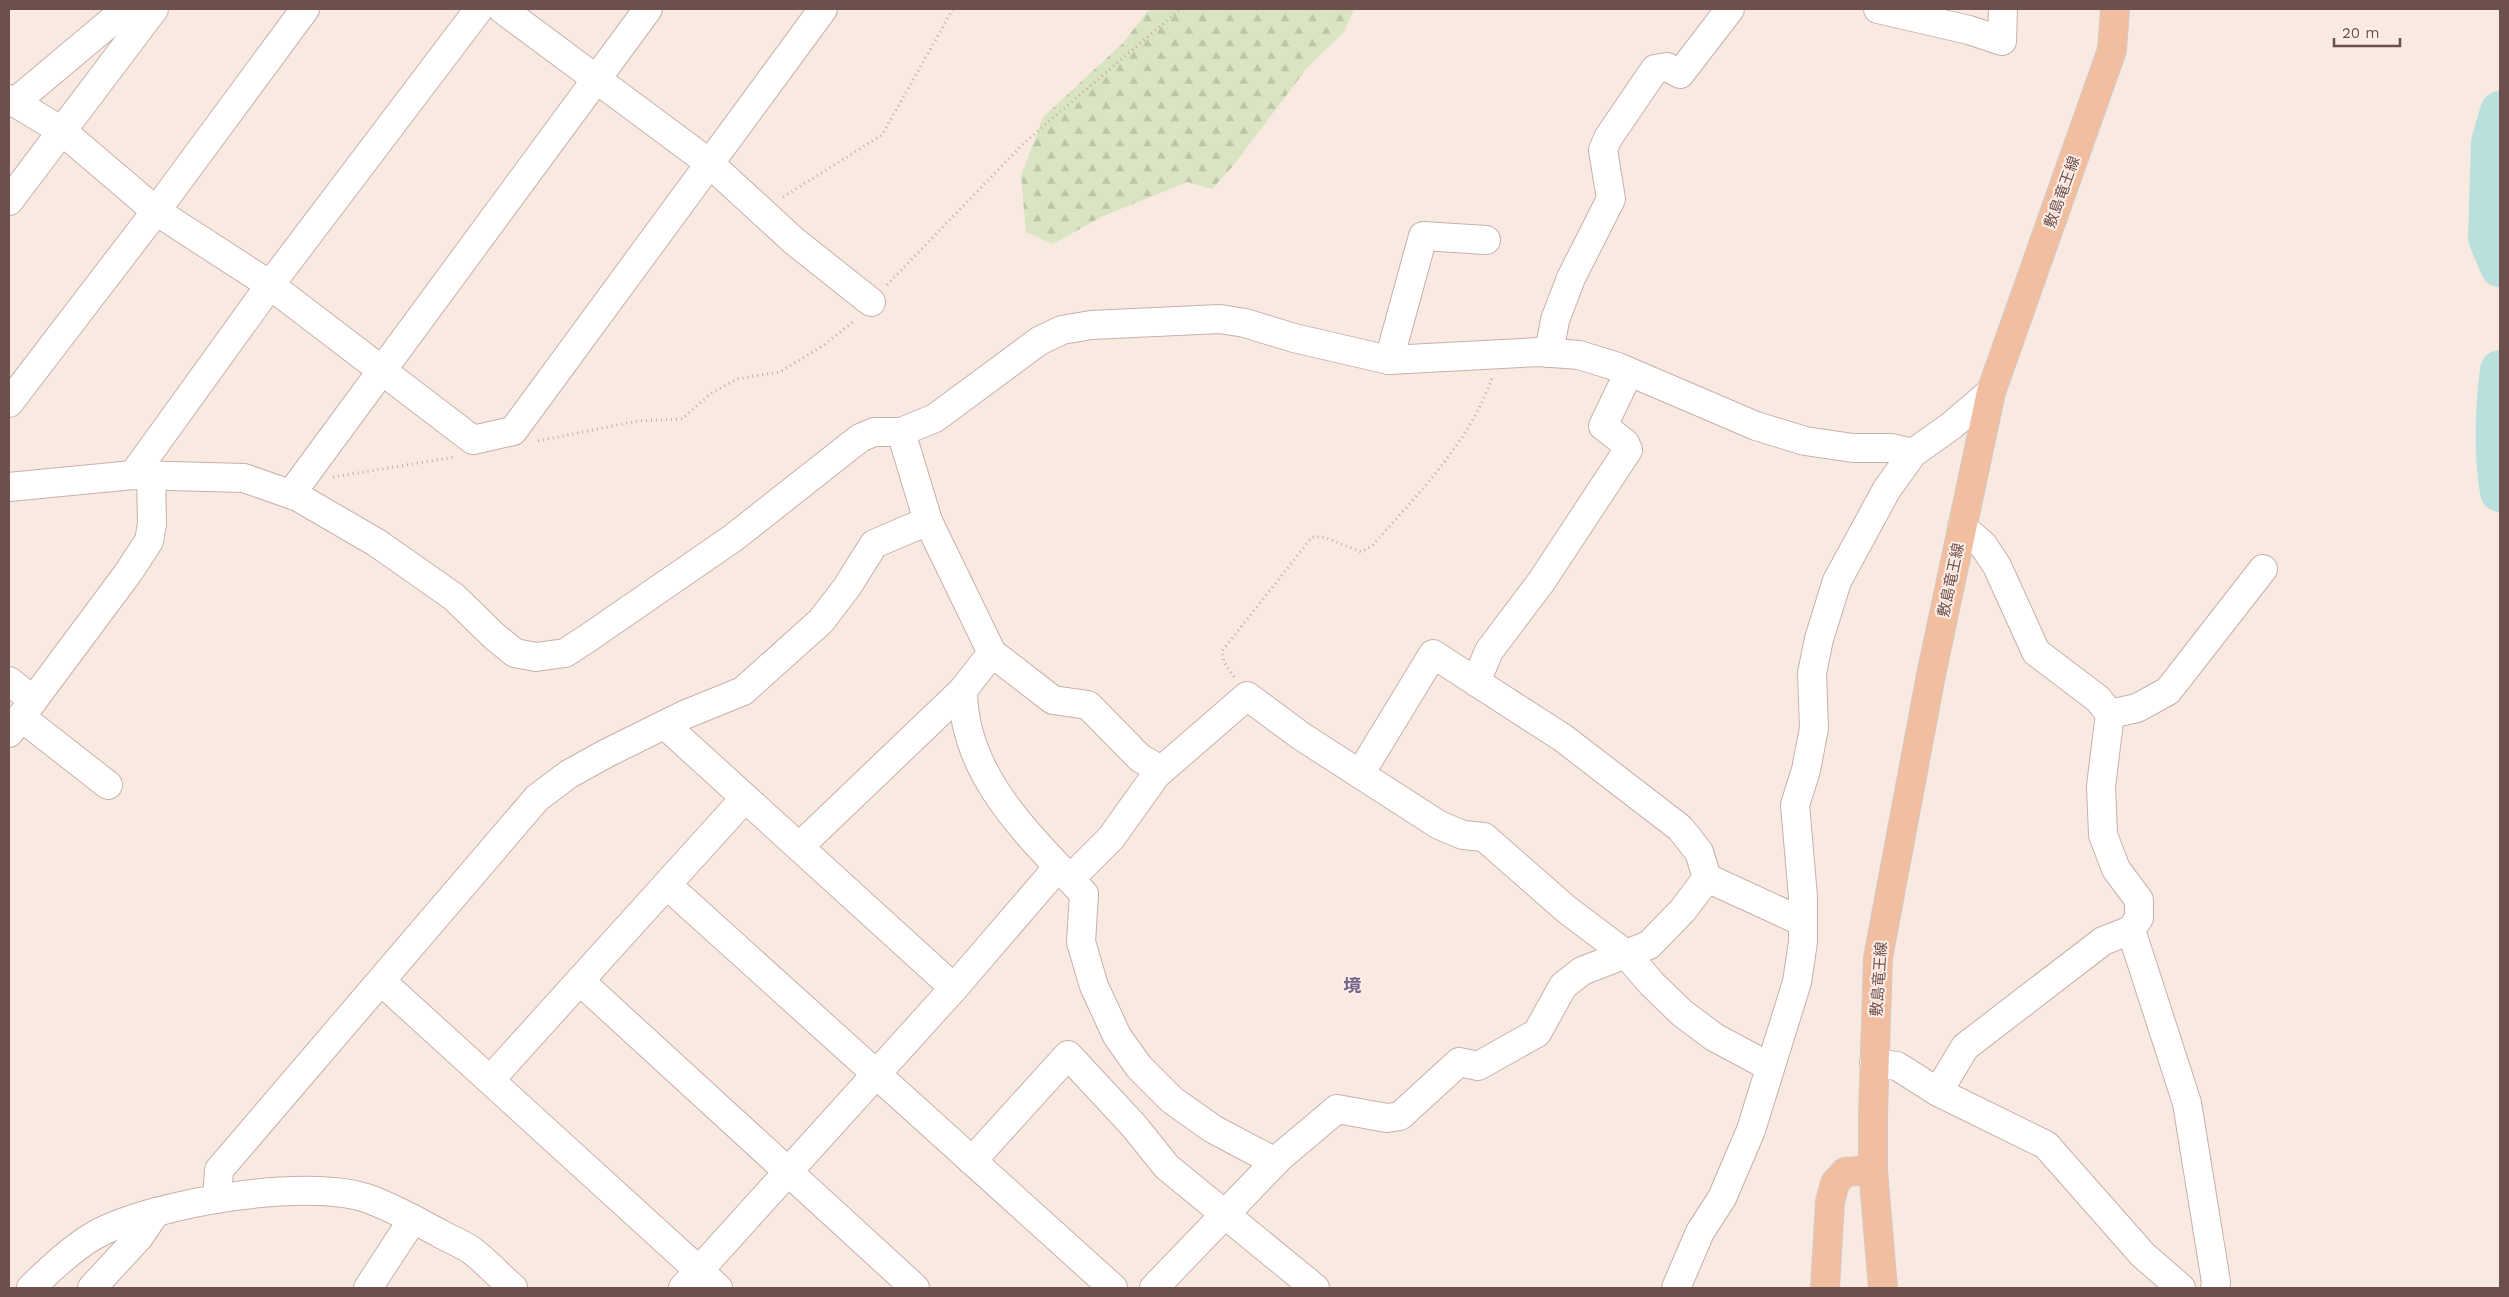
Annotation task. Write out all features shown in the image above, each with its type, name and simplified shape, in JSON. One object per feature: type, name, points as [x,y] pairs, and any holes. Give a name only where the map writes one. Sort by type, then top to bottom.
[{"type":"main road","name":"敷島竜王線","points":[[1883,1288],[1873,1170],[1874,1062],[1878,958],[1931,674],[1991,392],[2112,50],[2115,9]]},
{"type":"main road","points":[[1825,1288],[1830,1202],[1834,1183],[1845,1172],[1873,1170]]},
{"type":"street","points":[[126,9],[11,101],[62,131],[156,211],[270,286],[473,440],[513,431],[708,162],[823,9]]},
{"type":"street","points":[[9,201],[154,9]]},
{"type":"street","points":[[9,403],[156,211],[305,9]]},
{"type":"street","points":[[21,717],[128,573],[148,541],[152,524],[142,475],[270,286],[479,9]]},
{"type":"street","points":[[502,9],[708,162],[822,264],[871,302]]},
{"type":"street","points":[[294,489],[648,9]]},
{"type":"street","points":[[1549,353],[1555,320],[1571,278],[1611,199],[1603,150],[1608,138],[1655,69],[1667,67],[1680,74],[1730,9]]},
{"type":"street","points":[[1878,9],[1969,30],[2002,41],[2003,9]]},
{"type":"street","points":[[1389,360],[1423,236],[1486,240]]},
{"type":"street","points":[[9,487],[142,475],[244,478],[294,489],[377,543],[454,597],[494,636],[515,653],[536,658],[565,653],[733,538],[860,438],[874,432],[901,432],[935,418],[1039,341],[1062,330],[1092,325],[1220,319],[1245,323],[1294,338],[1389,360],[1549,353],[1579,355],[1629,372],[1756,426],[1805,441],[1853,448],[1892,448],[1913,453]]},
{"type":"street","points":[[1476,682],[1490,651],[1541,582],[1628,450],[1625,443],[1603,426],[1629,372]]},
{"type":"street","points":[[1676,1288],[1700,1232],[1722,1198],[1751,1130],[1797,982],[1803,942],[1803,922],[1795,805],[1806,770],[1814,728],[1812,673],[1819,639],[1837,581],[1887,489],[1913,453],[1951,426],[1991,392]]},
{"type":"street","points":[[901,432],[928,521],[992,653],[1053,700],[1088,705],[1140,758],[1161,770]]},
{"type":"street","points":[[217,1199],[219,1170],[537,798],[569,774],[664,725],[742,691],[821,621],[848,587],[874,544],[928,521]]},
{"type":"street","points":[[1938,1092],[1966,1047],[2103,941],[2131,930],[2138,918],[2139,900],[2116,869],[2103,835],[2101,786],[2110,714],[2098,699],[2036,652],[1997,566],[1983,545],[1962,527]]},
{"type":"street","points":[[2110,714],[2137,708],[2168,692],[2263,569]]},
{"type":"street","points":[[799,847],[964,690],[992,653]]},
{"type":"street","points":[[1360,774],[1433,654],[1563,738],[1680,828],[1699,852],[1707,878],[1803,922]]},
{"type":"street","points":[[9,682],[21,717],[108,785]]},
{"type":"street","points":[[964,690],[967,730],[990,785],[1017,822],[1084,894],[1081,942],[1094,986],[1117,1036],[1139,1067],[1180,1106],[1213,1129],[1275,1162]]},
{"type":"street","points":[[381,981],[490,1080],[700,1282],[788,1172],[954,988],[1064,873],[1111,838],[1161,770],[1247,696],[1360,774],[1439,825],[1463,834],[1484,837],[1566,909],[1627,954],[1652,984],[1682,1013],[1714,1037],[1770,1068]]},
{"type":"street","points":[[664,725],[954,988]]},
{"type":"street","points":[[490,1080],[745,798]]},
{"type":"street","points":[[1154,1288],[1275,1162],[1337,1109],[1386,1118],[1400,1116],[1459,1062],[1478,1066],[1537,1033],[1563,986],[1582,971],[1649,946],[1683,910],[1707,878]]},
{"type":"street","points":[[666,885],[1113,1288]]},
{"type":"street","points":[[2131,930],[2187,1103],[2213,1263],[2215,1288]]},
{"type":"street","points":[[580,981],[915,1288]]},
{"type":"street","points":[[972,1161],[1068,1055],[1134,1126],[1167,1166],[1316,1288]]},
{"type":"street","points":[[1874,1062],[1897,1066],[1938,1092],[2046,1145],[2144,1256],[2182,1288]]},
{"type":"street","points":[[31,1288],[71,1251],[95,1235],[125,1222],[156,1212],[217,1199],[318,1190],[368,1198],[413,1220],[470,1250],[513,1288]]},
{"type":"street","points":[[92,1288],[139,1237],[156,1212]]},
{"type":"street","points":[[368,1288],[413,1220]]},
{"type":"path","points":[[761,210],[882,135],[953,9]]},
{"type":"path","points":[[531,442],[638,421],[682,419],[710,394],[737,379],[780,372],[824,345],[861,315],[871,302],[1024,144],[1180,9]]},
{"type":"path","points":[[1247,696],[1224,662],[1222,651],[1312,537],[1324,537],[1361,552],[1372,546],[1452,450],[1486,395],[1500,355]]},
{"type":"path","points":[[294,489],[463,456]]},
{"type":"green space","points":[[1149,9],[1354,9],[1344,32],[1307,68],[1233,166],[1212,189],[1187,182],[1101,217],[1053,244],[1026,232],[1021,176],[1043,117],[1123,43]]},
{"type":"waterway","points":[[2500,111],[2491,142],[2488,238],[2500,267]]},
{"type":"waterway","points":[[2500,370],[2496,431],[2496,461],[2500,492]]},
{"type":"district","name":"境","points":[[1352,986]]}]
